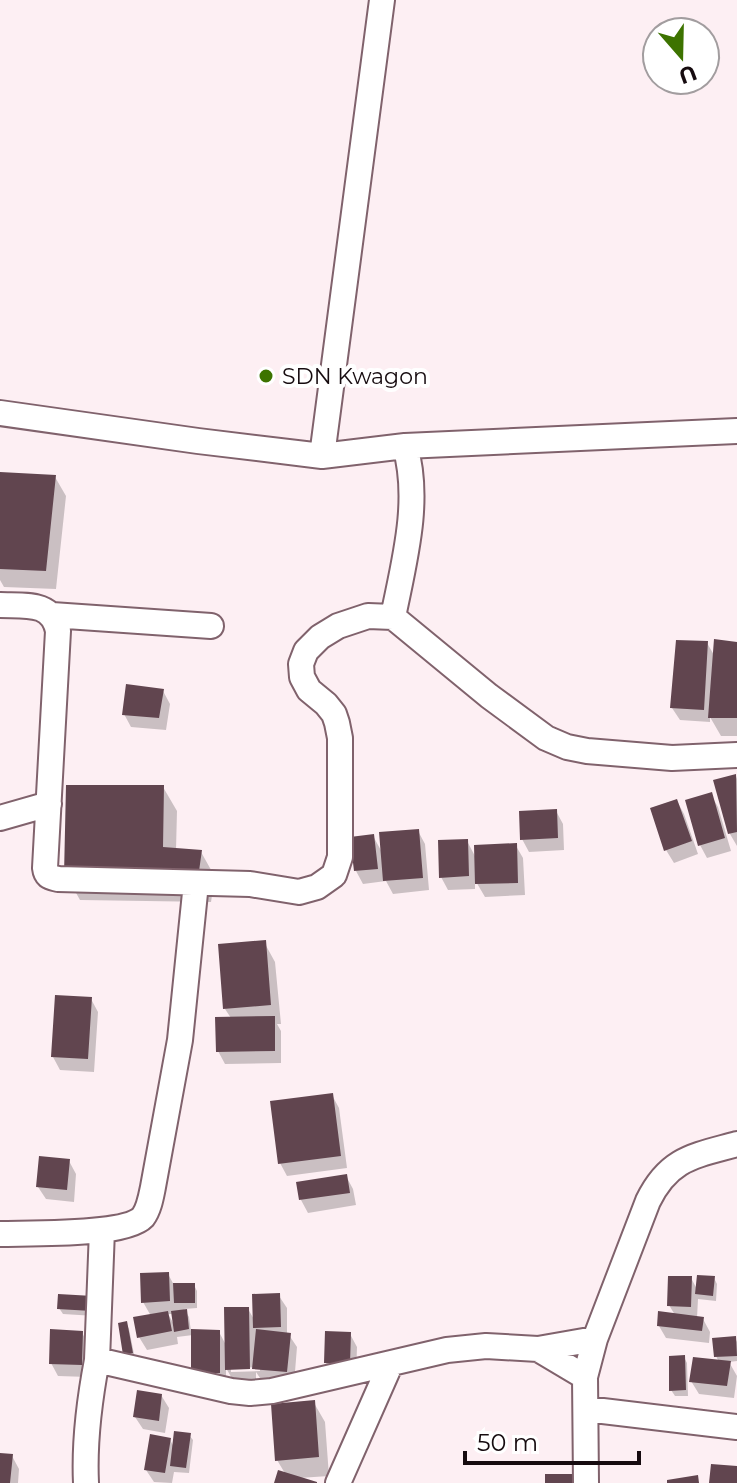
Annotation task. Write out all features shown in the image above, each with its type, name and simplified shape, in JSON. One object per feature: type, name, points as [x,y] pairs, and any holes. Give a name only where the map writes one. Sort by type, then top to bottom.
[{"type":"street","points":[[322,456],[382,0]]},
{"type":"street","points":[[0,413],[322,456],[405,446],[737,431]]},
{"type":"street","points":[[393,617],[413,491],[405,446]]},
{"type":"street","points":[[0,605],[46,609],[58,631],[45,868],[46,875],[58,879],[250,884],[299,892],[317,887],[334,875],[340,857],[340,738],[334,714],[309,690],[302,677],[301,664],[306,651],[320,637],[338,626],[368,616],[393,617],[489,696],[546,738],[567,747],[672,758],[737,755]]},
{"type":"street","points":[[52,615],[211,626]]},
{"type":"street","points":[[0,818],[49,804]]},
{"type":"street","points":[[0,1234],[102,1230],[135,1223],[144,1216],[151,1197],[180,1040],[196,883]]},
{"type":"street","points":[[586,1483],[585,1377],[595,1339],[648,1201],[665,1174],[690,1157],[737,1144]]},
{"type":"street","points":[[86,1483],[84,1452],[97,1360],[102,1230]]},
{"type":"street","points":[[97,1360],[250,1393],[272,1391],[447,1350],[486,1346],[538,1349],[595,1339]]},
{"type":"street","points":[[538,1349],[585,1377]]},
{"type":"street","points":[[338,1483],[391,1363]]},
{"type":"street","points":[[586,1409],[737,1427]]},
{"type":"building","points":[[0,472],[56,475],[46,571],[0,569]]},
{"type":"building","points":[[714,639],[737,642],[737,718],[708,718]]},
{"type":"building","points":[[676,640],[708,641],[704,710],[670,708]]},
{"type":"building","points":[[126,684],[164,689],[159,718],[122,715]]},
{"type":"building","points":[[736,774],[737,832],[728,834],[713,780]]},
{"type":"building","points":[[66,785],[164,785],[163,847],[202,850],[198,878],[64,875]]},
{"type":"building","points":[[712,792],[725,838],[698,846],[685,800]]},
{"type":"building","points":[[677,799],[692,841],[664,851],[650,808]]},
{"type":"building","points":[[557,809],[558,838],[520,840],[519,811]]},
{"type":"building","points":[[419,829],[423,878],[383,881],[379,832]]},
{"type":"building","points":[[374,834],[378,869],[354,871],[350,837]]},
{"type":"building","points":[[468,839],[469,876],[439,878],[438,840]]},
{"type":"building","points":[[517,843],[518,883],[475,884],[474,845]]},
{"type":"building","points":[[266,940],[271,1005],[223,1009],[218,944]]},
{"type":"building","points":[[55,995],[92,997],[88,1059],[51,1057]]},
{"type":"building","points":[[275,1016],[275,1051],[216,1052],[215,1017]]},
{"type":"building","points":[[333,1093],[341,1156],[278,1164],[270,1101]]},
{"type":"building","points":[[39,1156],[70,1159],[67,1190],[36,1187]]},
{"type":"building","points":[[347,1174],[350,1193],[299,1200],[296,1182]]},
{"type":"building","points":[[169,1272],[170,1301],[141,1303],[140,1273]]},
{"type":"building","points":[[697,1275],[715,1276],[713,1296],[695,1294]]},
{"type":"building","points":[[668,1276],[692,1276],[691,1307],[667,1306]]},
{"type":"building","points":[[173,1283],[195,1283],[195,1303],[174,1303]]},
{"type":"building","points":[[280,1293],[281,1327],[253,1328],[252,1294]]},
{"type":"building","points":[[58,1294],[93,1296],[92,1311],[57,1309]]},
{"type":"building","points":[[224,1307],[249,1307],[250,1369],[225,1370]]},
{"type":"building","points":[[187,1309],[189,1329],[174,1332],[171,1311]]},
{"type":"building","points":[[168,1311],[172,1331],[137,1338],[133,1317]]},
{"type":"building","points":[[658,1311],[704,1317],[702,1331],[657,1326]]},
{"type":"building","points":[[127,1321],[133,1353],[123,1355],[118,1323]]},
{"type":"building","points":[[50,1329],[83,1331],[82,1365],[49,1364]]},
{"type":"building","points":[[191,1329],[220,1330],[220,1373],[191,1373]]},
{"type":"building","points":[[256,1329],[291,1333],[287,1372],[252,1369]]},
{"type":"building","points":[[325,1331],[351,1332],[350,1364],[324,1363]]},
{"type":"building","points":[[736,1336],[737,1356],[714,1357],[712,1338]]},
{"type":"building","points":[[685,1355],[686,1390],[669,1391],[669,1356]]},
{"type":"building","points":[[693,1357],[731,1361],[727,1386],[689,1382]]},
{"type":"building","points":[[137,1390],[162,1394],[159,1421],[133,1417]]},
{"type":"building","points":[[315,1400],[319,1457],[275,1461],[271,1404]]},
{"type":"building","points":[[174,1431],[191,1433],[186,1468],[170,1466]]},
{"type":"building","points":[[150,1434],[171,1438],[165,1473],[144,1470]]},
{"type":"building","points":[[0,1453],[13,1454],[10,1483],[0,1483]]},
{"type":"building","points":[[711,1464],[737,1466],[737,1483],[709,1483]]},
{"type":"building","points":[[278,1470],[317,1482],[317,1483],[274,1483]]},
{"type":"building","points":[[545,1474],[577,1474],[577,1483],[545,1483]]},
{"type":"building","points":[[698,1475],[699,1483],[667,1483],[667,1480]]},
{"type":"place","name":"SDN Kwagon","points":[[266,376]]}]
